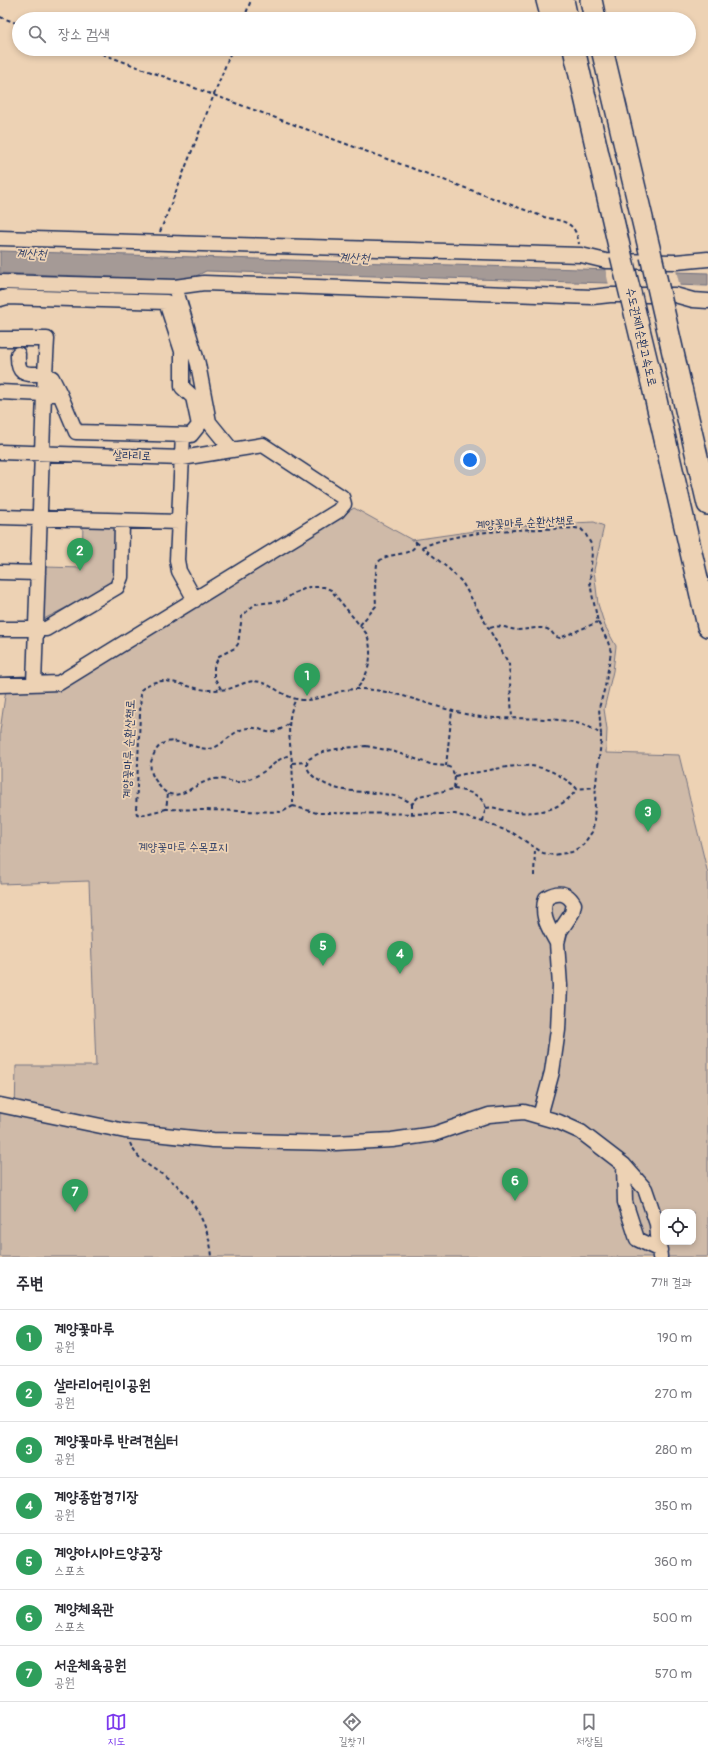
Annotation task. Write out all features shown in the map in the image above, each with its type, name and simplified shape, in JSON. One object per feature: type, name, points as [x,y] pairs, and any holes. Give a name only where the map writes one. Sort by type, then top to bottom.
[{"type":"highway","points":[[547,0],[550,12]]},
{"type":"highway","points":[[563,0],[566,12]]},
{"type":"highway","points":[[591,0],[594,12]]},
{"type":"highway","points":[[562,56],[569,83],[599,157]]},
{"type":"highway","name":"수도권제1순환고속도로","points":[[576,56],[708,626]]},
{"type":"highway","points":[[604,56],[708,504]]},
{"type":"street","points":[[0,238],[581,255],[606,261],[676,262],[708,259]]},
{"type":"street","points":[[0,282],[175,287],[204,284],[592,297],[610,295],[675,295],[693,300],[708,301]]},
{"type":"street","points":[[175,287],[198,364],[209,422],[231,449]]},
{"type":"street","points":[[0,299],[7,297],[166,302],[182,351],[182,387],[193,396],[199,425],[191,436],[76,432],[52,378],[45,374],[25,374],[20,370],[17,364],[18,354]]},
{"type":"street","points":[[0,339],[47,339],[34,684]]},
{"type":"street","points":[[0,392],[60,394]]},
{"type":"street","points":[[0,685],[59,683],[195,600],[178,571],[177,560],[183,435]]},
{"type":"street","name":"살라리로","points":[[0,452],[182,458],[264,444],[342,497],[344,504],[338,511],[195,600]]},
{"type":"street","points":[[0,518],[179,522]]},
{"type":"street","points":[[0,630],[46,629],[117,587],[121,577],[122,521]]},
{"type":"street","points":[[0,572],[38,573]]},
{"type":"street","points":[[540,1116],[552,1072],[558,1030],[560,986],[557,943]]},
{"type":"street","points":[[0,1105],[125,1131],[213,1140],[335,1143],[392,1140],[434,1134],[489,1115],[524,1112],[559,1122],[581,1132],[624,1165],[645,1189],[657,1224],[660,1253]]},
{"type":"street","points":[[624,1165],[625,1202],[637,1239],[660,1253]]},
{"type":"path","points":[[247,12],[251,0]]},
{"type":"path","points":[[0,17],[12,21]]},
{"type":"path","points":[[108,56],[544,217],[566,222],[572,226],[577,234],[581,255]]},
{"type":"path","points":[[156,242],[229,56]]},
{"type":"path","name":"계양꽃마루 순환산책로","points":[[422,547],[469,535],[551,529],[581,529],[588,538],[592,551],[590,582],[598,622],[608,642],[611,652],[600,708],[601,735],[594,823],[590,836],[583,845],[572,852],[554,855],[535,849],[513,833],[455,814],[317,813],[293,806],[282,812],[166,809],[141,816],[137,814],[141,690],[150,684],[165,681],[180,683],[196,688],[221,689],[250,681],[259,682],[296,699],[310,699],[356,689],[392,692],[452,711],[480,717],[546,720],[581,725],[595,730],[601,735]]},
{"type":"path","points":[[412,540],[449,569],[462,582],[490,628],[510,667],[512,718]]},
{"type":"path","points":[[360,624],[376,606],[375,583],[379,561],[386,557],[411,550],[416,545],[416,542]]},
{"type":"path","points":[[221,689],[214,677],[214,667],[219,656],[235,648],[238,644],[242,616],[255,604],[283,601],[294,593],[309,587],[324,587],[331,590],[360,624],[370,640],[370,652],[365,675],[362,682],[356,689]]},
{"type":"path","points":[[490,628],[500,626],[519,630],[531,628],[547,629],[556,638],[560,638],[598,622]]},
{"type":"path","points":[[293,806],[292,763],[288,724],[290,712],[296,699]]},
{"type":"path","points":[[446,766],[452,711]]},
{"type":"path","name":"계양꽃마루 순환산책로","points":[[168,794],[156,783],[151,774],[150,767],[154,753],[164,744],[177,742],[186,743],[200,748],[213,748],[231,735],[243,729],[255,728],[274,733],[288,724]]},
{"type":"path","points":[[292,763],[307,762],[312,757],[346,747],[366,746],[392,751],[433,765],[446,766],[450,768],[455,776],[454,789]]},
{"type":"path","points":[[166,809],[168,794],[174,795],[183,793],[206,781],[217,778],[242,782],[263,772],[285,756],[291,755]]},
{"type":"path","points":[[307,762],[309,770],[315,777],[335,788],[400,798],[412,804]]},
{"type":"path","points":[[455,776],[505,766],[530,766],[556,773],[577,789]]},
{"type":"path","points":[[577,789],[596,787]]},
{"type":"path","points":[[412,814],[412,804],[419,796],[454,789],[476,795],[482,800],[486,808],[483,822]]},
{"type":"path","points":[[486,808],[498,808],[523,813],[539,812],[560,804],[573,795],[577,789]]},
{"type":"path","points":[[534,876],[535,849]]},
{"type":"path","points":[[125,1131],[138,1157],[153,1170],[173,1182],[187,1196],[198,1212],[207,1233],[212,1257]]},
{"type":"green space","name":"계양꽃마루 수목포지","points":[[354,508],[412,540],[509,526],[594,522],[604,526],[594,570],[598,604],[605,626],[616,646],[613,671],[604,709],[607,729],[606,753],[679,755],[708,874],[708,1257],[0,1257],[0,1112],[15,1116],[16,1066],[96,1066],[89,881],[0,884],[0,731],[6,689],[62,688]]},
{"type":"green space","points":[[83,523],[118,524],[117,579],[112,584],[42,620],[44,567],[82,568]]},
{"type":"water","name":"계산천","points":[[0,251],[708,273],[708,286],[206,271],[188,280],[0,273]]},
{"type":"pier","points":[[605,268],[676,270],[680,287],[609,285]]},
{"type":"place","name":"살라리어린이공원","points":[[80,571]]},
{"type":"place","name":"계양꽃마루","points":[[307,696]]},
{"type":"place","name":"계양꽃마루 반려견쉼터","points":[[648,832]]},
{"type":"place","name":"계양아시아드양궁장","points":[[323,966]]},
{"type":"place","name":"계양종합경기장","points":[[400,974]]},
{"type":"place","name":"계양체육관","points":[[515,1201]]},
{"type":"place","name":"서운체육공원","points":[[75,1212]]}]
